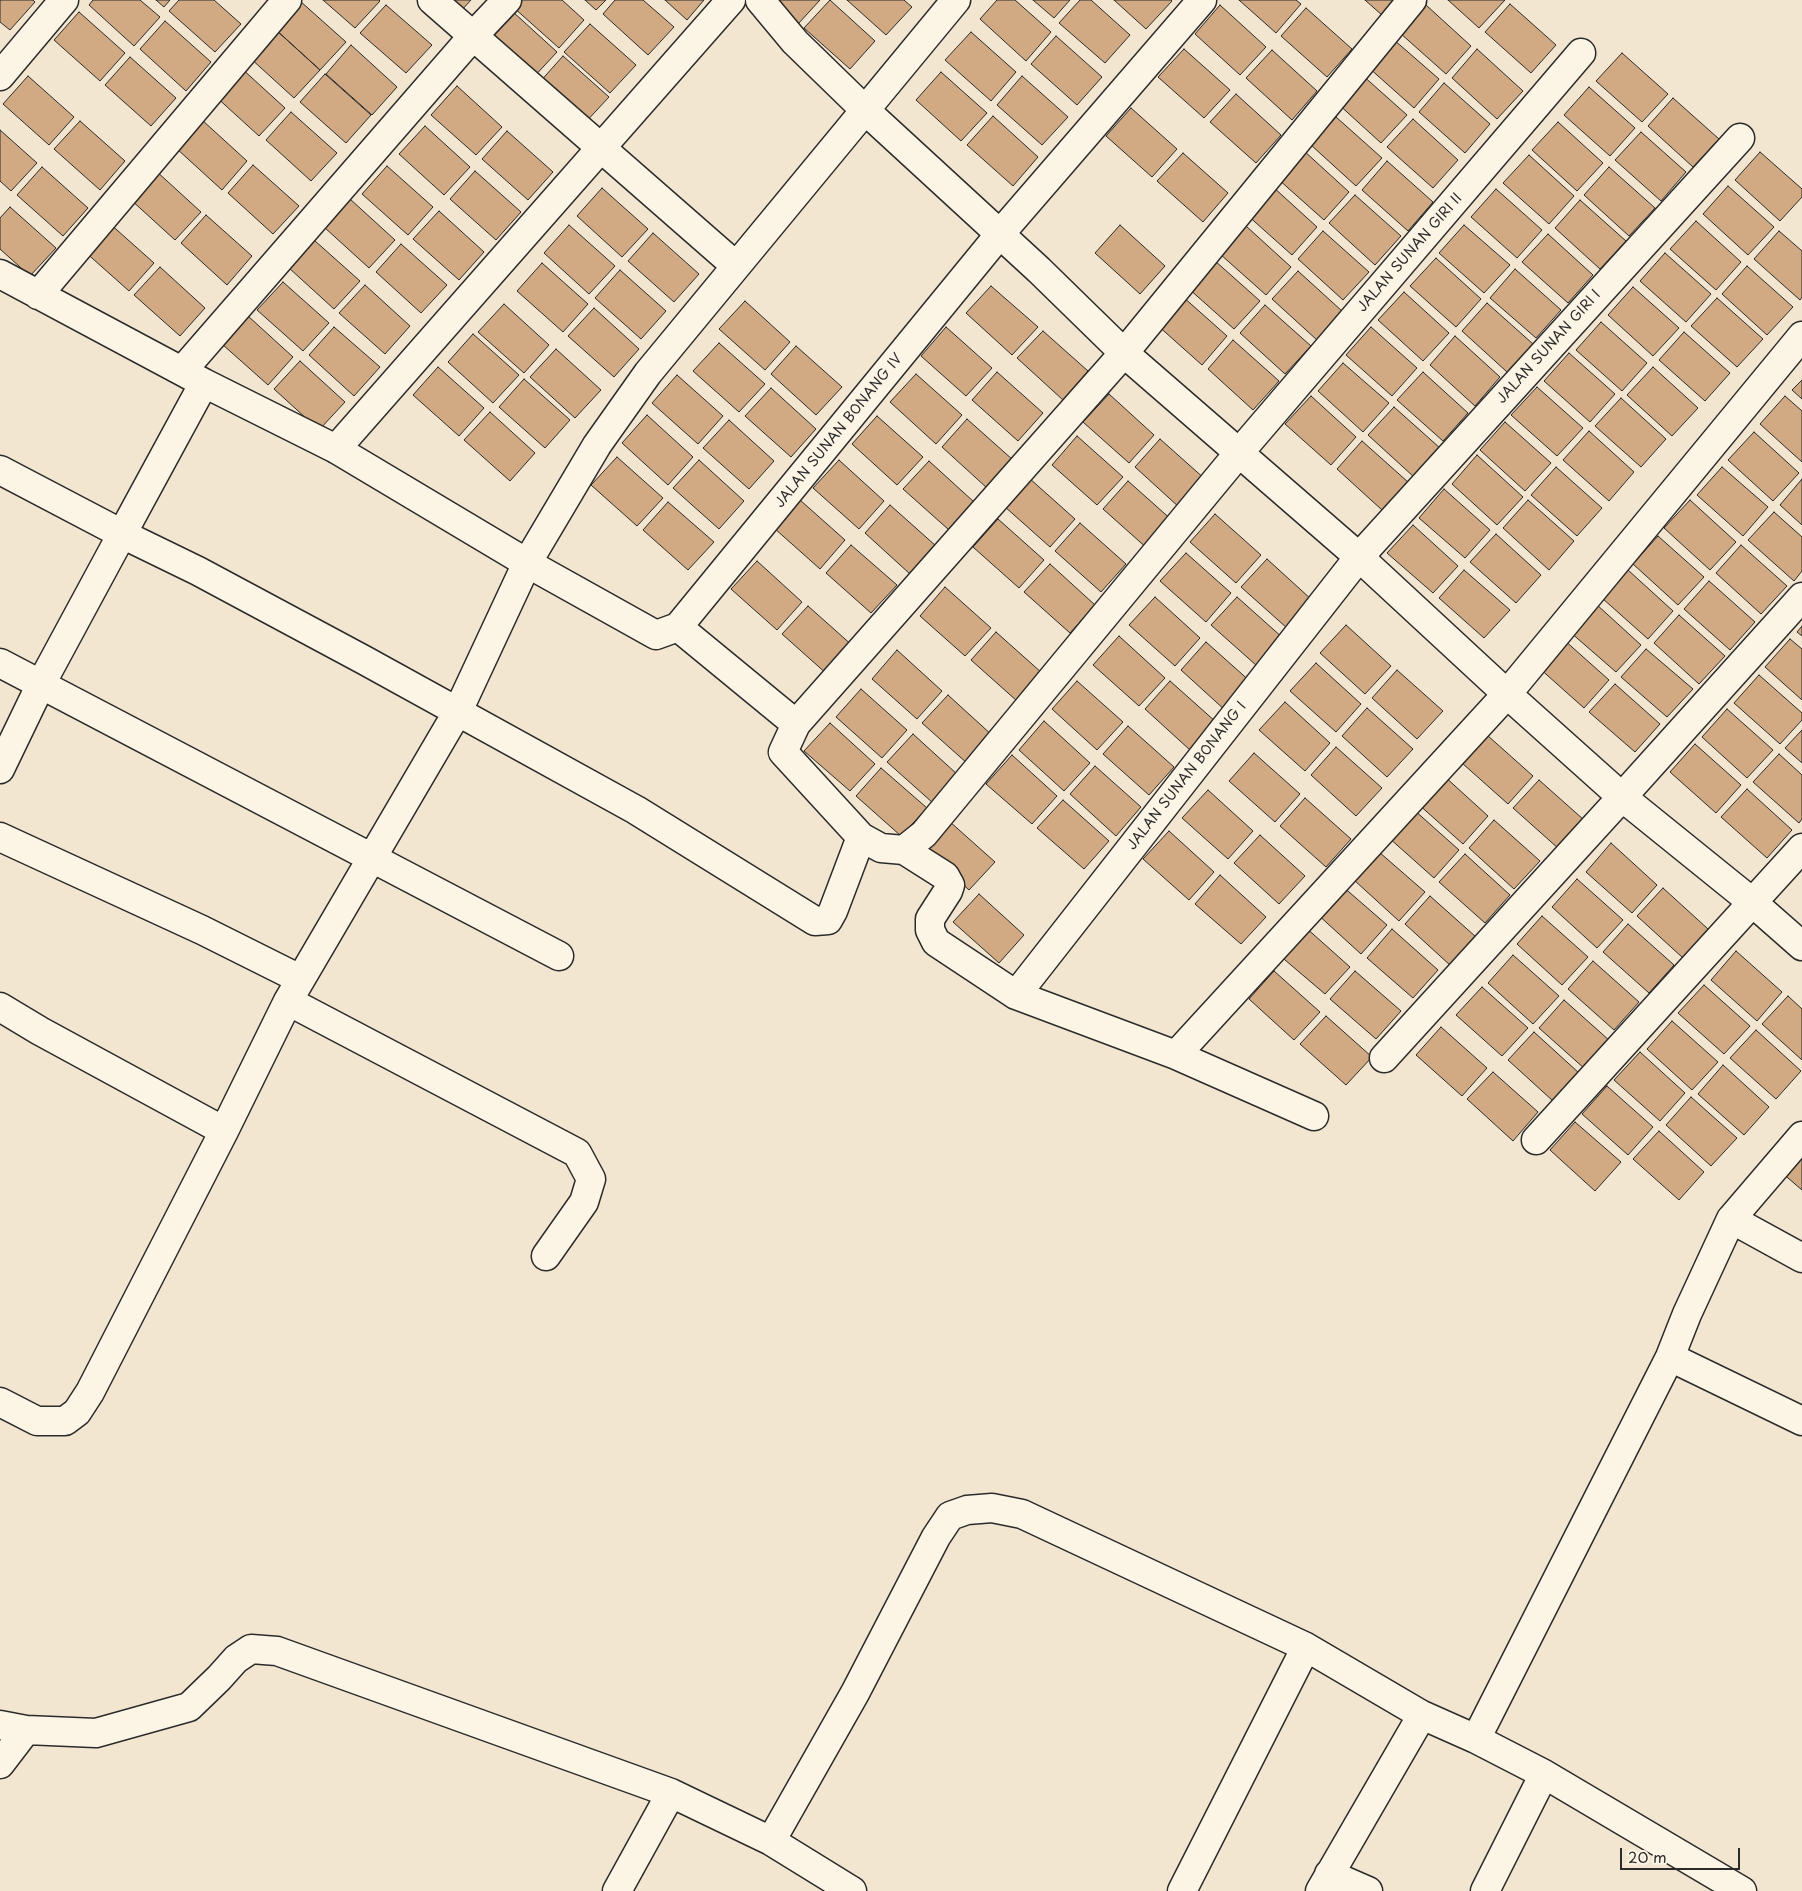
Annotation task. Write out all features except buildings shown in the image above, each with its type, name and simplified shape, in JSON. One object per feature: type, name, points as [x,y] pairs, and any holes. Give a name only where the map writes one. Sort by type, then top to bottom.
[{"type":"street","points":[[0,76],[64,0]]},
{"type":"street","points":[[38,295],[287,0]]},
{"type":"street","points":[[432,0],[736,266]]},
{"type":"street","points":[[0,769],[41,684],[122,534],[193,377],[473,36],[507,0]]},
{"type":"street","points":[[336,449],[731,0]]},
{"type":"street","points":[[760,0],[796,42],[866,111],[1039,270],[1124,353],[1238,454],[1359,557],[1622,797],[1752,902],[1802,946]]},
{"type":"street","points":[[0,1402],[36,1421],[65,1421],[77,1412],[112,1350],[294,990],[458,712],[527,563],[597,445],[648,373],[956,0]]},
{"type":"street","name":"JALAN SUNAN BONANG IV","points":[[678,627],[999,235],[1202,0]]},
{"type":"street","points":[[1314,1116],[1176,1054],[1016,995],[936,942],[930,930],[930,919],[948,892],[950,885],[945,876],[904,850],[880,848],[861,836],[783,752],[796,724],[1124,353],[1412,0]]},
{"type":"street","name":"JALAN SUNAN GIRI II","points":[[904,850],[924,834],[1238,454],[1581,53]]},
{"type":"street","name":"JALAN SUNAN GIRI I","points":[[1359,557],[1740,138]]},
{"type":"street","points":[[0,274],[193,377],[336,449],[527,563],[656,635],[678,627],[796,724]]},
{"type":"street","points":[[1176,1054],[1508,694],[1802,336]]},
{"type":"street","points":[[0,470],[198,572],[636,810],[815,922],[828,920],[833,911],[861,836]]},
{"type":"street","name":"JALAN SUNAN BONANG I","points":[[1016,995],[1359,557]]},
{"type":"street","points":[[1384,1058],[1802,597]]},
{"type":"street","points":[[0,663],[559,956]]},
{"type":"street","points":[[0,837],[202,930],[294,990],[577,1153],[591,1179],[584,1202],[546,1256]]},
{"type":"street","points":[[1536,1140],[1802,848]]},
{"type":"street","points":[[0,1007],[40,1031],[224,1131]]},
{"type":"street","points":[[1476,1739],[1670,1357],[1686,1314],[1731,1219],[1802,1136]]},
{"type":"street","points":[[1731,1219],[1802,1258]]},
{"type":"street","points":[[1670,1357],[1802,1421]]},
{"type":"street","points":[[771,1841],[855,1693],[936,1537],[950,1516],[966,1510],[992,1508],[1022,1514],[1306,1647],[1422,1716],[1476,1739],[1544,1774],[1742,1891]]},
{"type":"street","points":[[1182,1891],[1306,1647]]},
{"type":"street","points":[[0,1764],[13,1728],[96,1733],[189,1707],[220,1678],[236,1659],[251,1648],[277,1651],[671,1793],[771,1841],[852,1891]]},
{"type":"street","points":[[1368,1891],[1325,1883],[1422,1716]]},
{"type":"street","points":[[1485,1891],[1544,1774]]},
{"type":"street","points":[[617,1891],[671,1793]]}]
